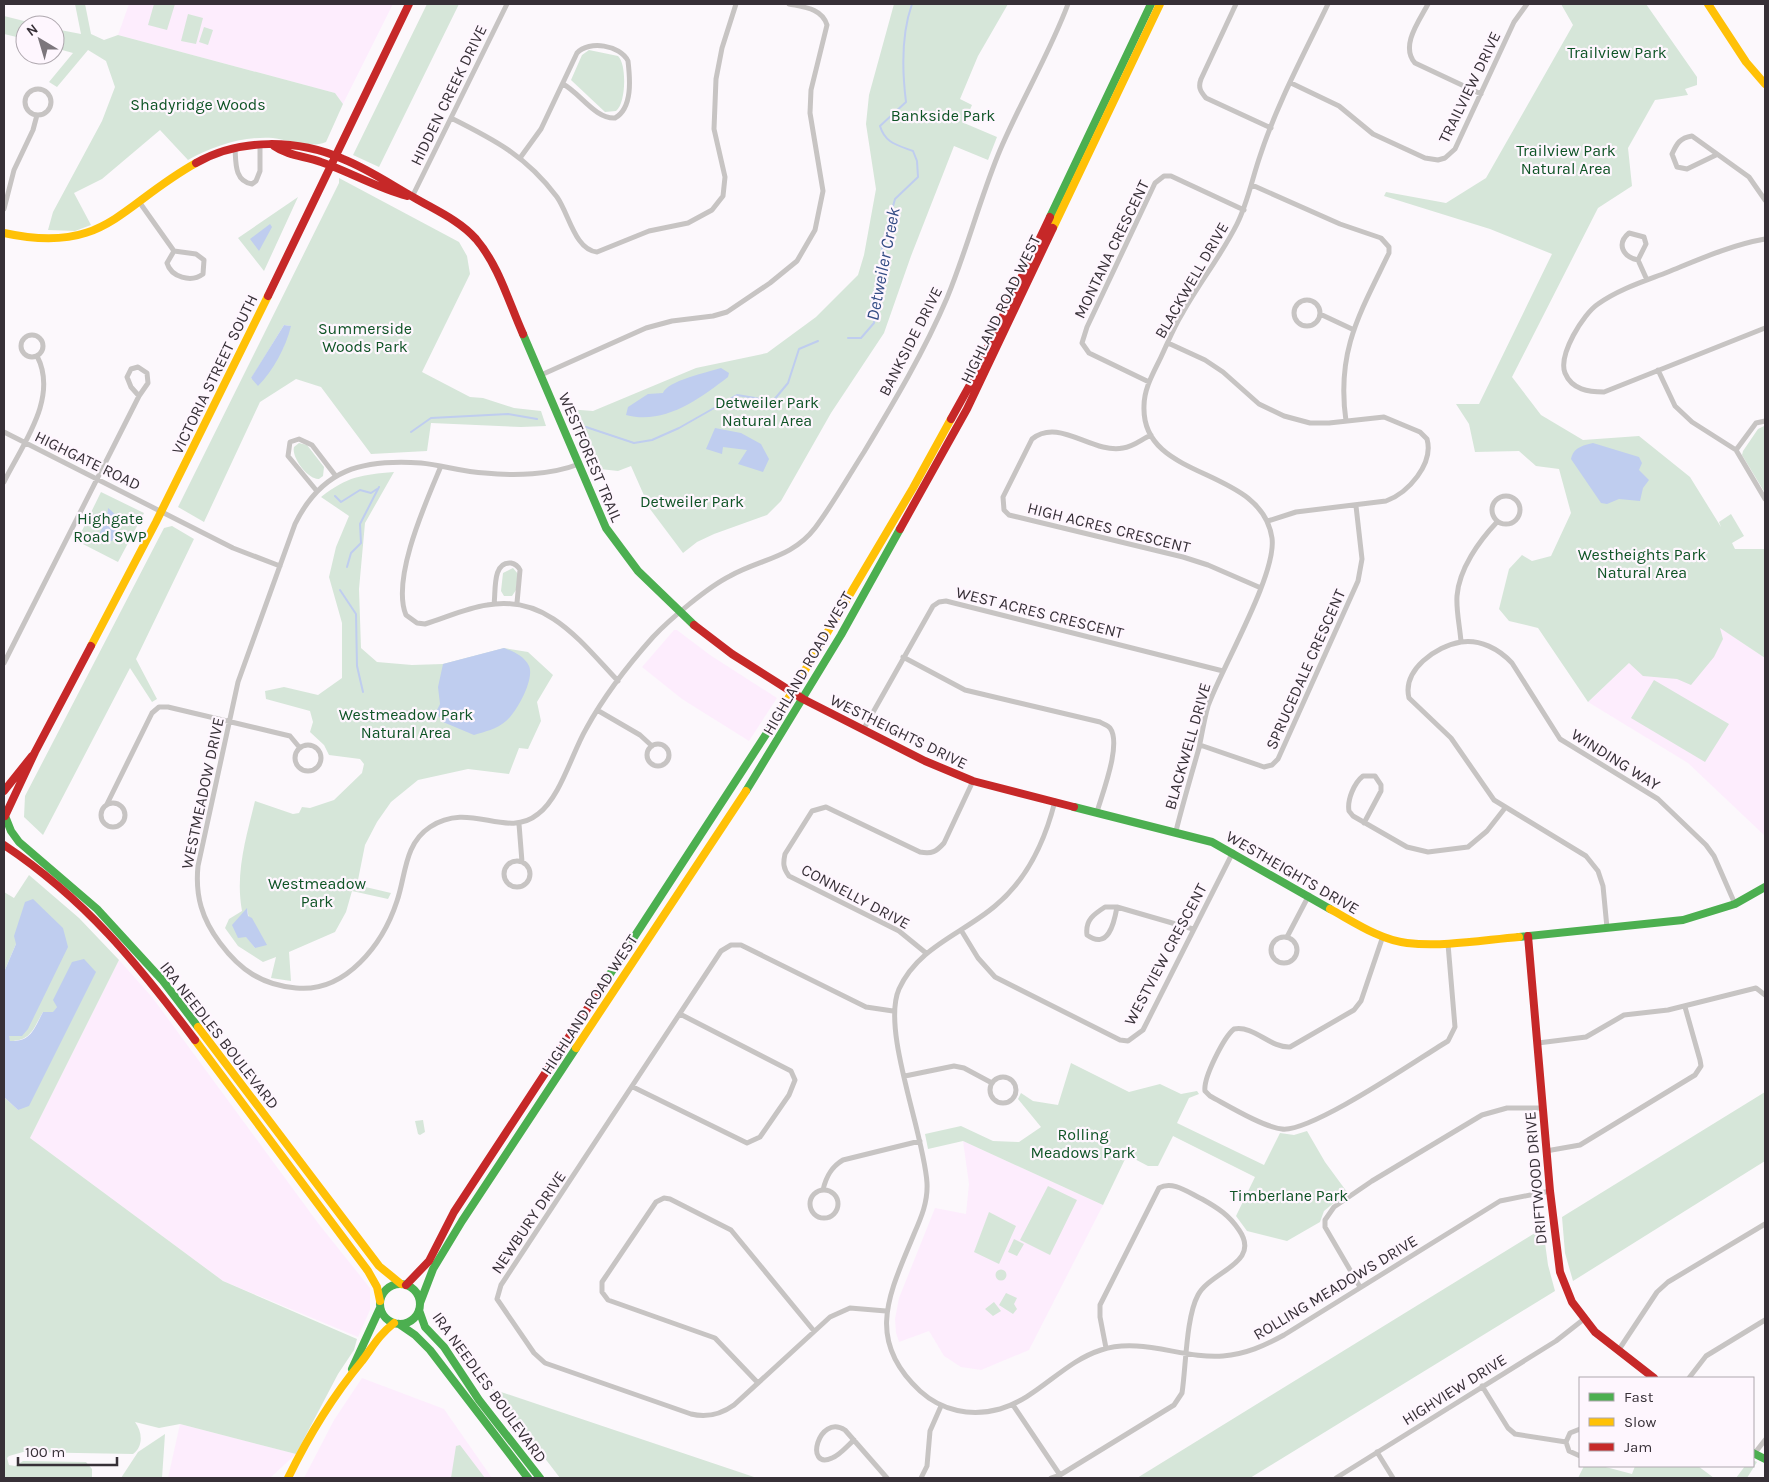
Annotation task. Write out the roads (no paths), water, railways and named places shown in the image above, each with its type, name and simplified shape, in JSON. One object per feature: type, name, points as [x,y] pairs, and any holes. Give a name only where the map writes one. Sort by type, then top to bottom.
[{"type":"main road","name":"VICTORIA STREET SOUTH","points":[[4,816],[28,771],[35,752],[161,511],[409,4]]},
{"type":"main road","name":"HIGHLAND ROAD WEST","points":[[404,1284],[420,1275],[426,1266],[454,1212],[605,986],[794,693],[959,406],[1150,4]]},
{"type":"main road","name":"HIGHLAND ROAD WEST","points":[[420,1307],[433,1269],[462,1221],[640,952],[803,699],[967,410],[1160,4]]},
{"type":"main road","points":[[1708,4],[1746,62],[1765,84]]},
{"type":"main road","name":"WESTFOREST TRAIL","points":[[4,232],[43,240],[75,237],[102,228],[202,159],[235,148],[284,145],[335,156],[392,184],[448,216],[469,232],[490,261],[609,533],[632,564],[678,614],[724,649],[794,693]]},
{"type":"main road","name":"WESTFOREST TRAIL","points":[[274,146],[282,153],[330,165],[387,192],[412,197]]},
{"type":"main road","name":"WESTHEIGHTS DRIVE","points":[[794,693],[950,773],[973,781],[1176,831],[1212,842],[1309,895],[1356,924],[1383,936],[1424,945],[1683,920],[1735,904],[1765,888]]},
{"type":"main road","name":"VICTORIA STREET SOUTH","points":[[4,791],[35,752]]},
{"type":"main road","name":"IRA NEEDLES BOULEVARD","points":[[4,816],[19,842],[97,909],[163,981],[379,1266],[404,1284]]},
{"type":"main road","name":"IRA NEEDLES BOULEVARD","points":[[4,845],[36,868],[88,913],[129,956],[167,1001],[354,1255],[373,1276],[378,1286],[380,1304]]},
{"type":"main road","name":"DRIFTWOOD DRIVE","points":[[1528,936],[1546,1151],[1560,1272],[1572,1302],[1595,1332],[1653,1377]]},
{"type":"main road","points":[[288,1478],[300,1454],[350,1374],[387,1288],[404,1284],[416,1292],[420,1307],[415,1318],[408,1323],[396,1324],[378,1336],[363,1360],[350,1374]]},
{"type":"main road","points":[[380,1304],[383,1314],[396,1324]]},
{"type":"main road","name":"IRA NEEDLES BOULEVARD","points":[[420,1307],[425,1327],[444,1348],[479,1400],[540,1478]]},
{"type":"main road","name":"IRA NEEDLES BOULEVARD","points":[[396,1324],[415,1334],[430,1350],[528,1478]]},
{"type":"main road","points":[[1754,1454],[1765,1459]]},
{"type":"street","name":"HIDDEN CREEK DRIVE","points":[[412,197],[507,4]]},
{"type":"street","points":[[451,118],[503,144],[520,158],[557,198],[579,242],[591,252],[597,252],[649,230],[688,223],[712,210],[723,196],[725,186],[714,129],[716,79],[722,48],[736,4]]},
{"type":"street","points":[[541,374],[646,328],[672,321],[713,316],[727,312],[792,266],[808,246],[815,230],[823,191],[810,113],[811,90],[826,25],[825,20],[817,12],[788,4]]},
{"type":"street","name":"BANKSIDE DRIVE","points":[[678,614],[721,580],[792,550],[813,531],[830,507],[898,396],[934,326],[948,295],[1001,149],[1068,4]]},
{"type":"street","points":[[1236,4],[1199,85],[1201,92],[1206,98],[1271,128]]},
{"type":"street","name":"BLACKWELL DRIVE","points":[[1176,831],[1200,745],[1208,708],[1260,588],[1271,557],[1272,540],[1268,521],[1258,506],[1240,491],[1171,457],[1151,435],[1144,407],[1149,382],[1181,314],[1224,249],[1244,210],[1259,157],[1328,4]]},
{"type":"street","points":[[1428,4],[1409,46],[1410,58],[1415,63],[1481,94]]},
{"type":"street","name":"TRAILVIEW DRIVE","points":[[1291,83],[1339,106],[1373,134],[1425,158],[1438,160],[1446,158],[1455,149],[1514,22],[1527,4]]},
{"type":"street","points":[[520,158],[541,129],[563,84],[578,54],[586,46],[592,45],[619,50],[628,61],[628,103],[624,111],[615,118],[603,116],[573,89],[563,84]]},
{"type":"street","points":[[40,90],[49,95],[51,102],[46,113],[37,115],[27,108],[26,100],[32,91],[40,90]]},
{"type":"street","points":[[4,209],[14,170],[33,130],[37,115]]},
{"type":"street","points":[[1716,156],[1687,169],[1682,169],[1677,167],[1672,154],[1678,142],[1692,136],[1701,141],[1716,156],[1749,177],[1765,200]]},
{"type":"street","points":[[235,148],[239,176],[242,181],[252,184],[256,181],[260,171],[260,146]]},
{"type":"street","name":"MONTANA CRESCENT","points":[[1149,382],[1089,353],[1082,343],[1087,327],[1155,183],[1164,176],[1171,176],[1244,210]]},
{"type":"street","points":[[1252,185],[1386,242],[1389,253],[1352,329],[1346,355],[1342,382],[1346,421]]},
{"type":"street","points":[[140,203],[174,251],[196,254],[204,260],[203,274],[192,279],[173,274],[169,270],[167,263],[174,251]]},
{"type":"street","points":[[1629,233],[1637,233],[1644,237],[1646,244],[1638,260],[1630,259],[1624,253],[1621,245],[1623,238],[1629,233]]},
{"type":"street","points":[[1765,239],[1733,246],[1609,297],[1591,310],[1570,343],[1564,362],[1565,373],[1580,389],[1591,392],[1604,392],[1765,328]]},
{"type":"street","points":[[1638,260],[1647,280]]},
{"type":"street","points":[[1310,300],[1319,308],[1320,314],[1314,324],[1304,326],[1295,319],[1294,311],[1302,301],[1310,300]]},
{"type":"street","points":[[1320,314],[1352,329]]},
{"type":"street","points":[[35,335],[42,341],[43,350],[37,356],[30,357],[23,352],[21,344],[27,336],[35,335]]},
{"type":"street","points":[[1168,343],[1205,360],[1223,372],[1259,404],[1284,416],[1310,422],[1384,417],[1420,432],[1427,439],[1429,448],[1424,463],[1412,485],[1405,492],[1386,501],[1296,512],[1268,521]]},
{"type":"street","points":[[4,482],[36,419],[43,397],[44,377],[42,366],[37,356]]},
{"type":"street","points":[[4,663],[139,396],[148,382],[147,373],[138,367],[131,370],[127,377],[131,387],[139,396]]},
{"type":"street","points":[[1658,370],[1674,406],[1692,422],[1736,450],[1765,499]]},
{"type":"street","points":[[1736,450],[1756,423],[1765,421]]},
{"type":"street","name":"HIGH ACRES CRESCENT","points":[[1151,435],[1123,448],[1107,448],[1056,432],[1046,430],[1039,432],[1032,438],[1003,497],[1004,510],[1009,515],[1183,557],[1208,565],[1260,588]]},
{"type":"street","name":"HIGHGATE ROAD","points":[[4,432],[234,548],[280,566]]},
{"type":"street","points":[[316,490],[288,456],[290,442],[298,439],[312,445],[335,475]]},
{"type":"street","name":"WESTMEADOW DRIVE","points":[[519,824],[462,815],[446,818],[432,826],[412,846],[391,917],[364,959],[340,978],[322,985],[303,989],[271,984],[255,978],[233,960],[212,932],[202,914],[197,896],[198,866],[238,682],[280,566],[304,507],[316,490],[335,475],[370,464],[420,463],[507,474],[565,469],[579,464]]},
{"type":"street","points":[[441,466],[405,565],[403,582],[404,609],[412,620],[425,624],[494,604],[517,603],[539,609],[563,624],[618,681]]},
{"type":"street","points":[[1501,496],[1512,497],[1520,506],[1519,516],[1510,524],[1497,522],[1492,513],[1494,502],[1501,496]]},
{"type":"street","name":"SPRUCEDALE CRESCENT","points":[[1200,745],[1264,767],[1272,765],[1278,759],[1358,581],[1362,559],[1356,506]]},
{"type":"street","points":[[1497,522],[1484,535],[1458,586],[1457,609],[1461,642],[1432,654],[1420,663],[1408,685],[1409,698],[1451,738],[1481,784],[1505,808],[1586,856],[1598,872],[1604,886],[1607,928]]},
{"type":"street","points":[[494,604],[498,571],[504,564],[509,563],[518,566],[520,570],[517,603]]},
{"type":"street","name":"WEST ACRES CRESCENT","points":[[863,730],[933,606],[939,602],[946,601],[1223,671]]},
{"type":"street","points":[[522,862],[513,861],[505,869],[505,878],[510,884],[520,887],[529,880],[530,871],[522,862],[519,824],[542,812],[551,801],[577,745],[597,710],[653,638],[678,614]]},
{"type":"street","name":"WINDING WAY","points":[[1461,642],[1482,644],[1502,653],[1512,663],[1560,739],[1658,800],[1686,825],[1714,856],[1735,904]]},
{"type":"street","points":[[904,657],[965,690],[1100,722],[1109,727],[1113,735],[1114,748],[1097,812]]},
{"type":"street","points":[[107,804],[115,803],[124,809],[124,820],[119,826],[111,827],[102,819],[102,810],[107,804],[152,713],[159,707],[168,707],[290,736],[300,748]]},
{"type":"street","points":[[597,710],[640,735],[652,746]]},
{"type":"street","points":[[661,744],[667,748],[669,757],[664,764],[656,766],[649,762],[647,754],[652,746],[661,744]]},
{"type":"street","points":[[307,745],[318,750],[320,762],[314,769],[302,769],[296,763],[295,755],[300,748],[307,745]]},
{"type":"street","points":[[1364,823],[1381,791],[1381,785],[1378,780],[1370,776],[1363,776],[1358,780],[1347,804],[1349,811],[1364,823],[1416,851],[1455,850],[1468,847],[1478,840],[1505,808]]},
{"type":"street","name":"CONNELLY DRIVE","points":[[926,952],[899,931],[789,876],[783,862],[785,854],[812,811],[826,806],[920,852],[930,854],[937,851],[944,843],[973,781]]},
{"type":"street","name":"ROLLING MEADOWS DRIVE","points":[[1054,801],[1042,842],[1012,891],[995,907],[926,952],[906,976],[895,1000],[893,1011],[895,1030],[926,1168],[926,1200],[886,1311],[888,1342],[894,1356],[911,1382],[926,1396],[941,1406],[957,1411],[981,1413],[1013,1405],[1072,1363],[1106,1348],[1135,1346],[1187,1354],[1222,1356],[1254,1351],[1284,1335],[1500,1201],[1550,1191]]},
{"type":"street","name":"WESTVIEW CRESCENT","points":[[961,930],[978,958],[995,977],[1120,1040],[1128,1041],[1142,1030],[1233,852]]},
{"type":"street","points":[[1287,937],[1309,895]]},
{"type":"street","points":[[1117,908],[1115,921],[1107,936],[1101,940],[1094,940],[1087,935],[1086,926],[1095,913],[1105,907],[1117,908],[1192,929]]},
{"type":"street","points":[[1383,936],[1361,1001],[1354,1010],[1290,1047],[1282,1047],[1244,1029],[1234,1029],[1226,1037],[1205,1080],[1205,1091],[1210,1096],[1271,1127],[1289,1130],[1309,1124],[1361,1095],[1448,1041],[1455,1027],[1448,944]]},
{"type":"street","points":[[1287,937],[1294,941],[1297,952],[1293,959],[1288,962],[1280,962],[1273,957],[1272,944],[1277,939],[1287,937]]},
{"type":"street","name":"NEWBURY DRIVE","points":[[886,1311],[859,1308],[842,1310],[814,1331],[734,1405],[719,1415],[705,1417],[690,1414],[545,1363],[534,1353],[499,1304],[498,1292],[721,951],[731,944],[741,945],[866,1007],[893,1011]]},
{"type":"street","points":[[1538,1043],[1586,1037],[1624,1015],[1685,1006],[1751,988],[1756,988],[1765,995]]},
{"type":"street","points":[[1546,1151],[1580,1145],[1695,1075],[1701,1066],[1685,1006]]},
{"type":"street","points":[[633,1087],[747,1142],[760,1138],[789,1095],[795,1080],[791,1071],[680,1014]]},
{"type":"street","points":[[905,1076],[954,1066],[964,1068],[992,1083]]},
{"type":"street","points":[[1008,1078],[1014,1084],[1014,1096],[1006,1102],[998,1102],[990,1092],[992,1083],[997,1079],[1008,1078]]},
{"type":"street","points":[[1360,1287],[1325,1228],[1325,1220],[1329,1212],[1372,1181],[1482,1115],[1507,1108],[1543,1108]]},
{"type":"street","points":[[822,1190],[831,1192],[838,1202],[836,1211],[827,1217],[817,1215],[811,1206],[813,1196],[822,1190],[826,1178],[836,1164],[843,1160],[920,1141]]},
{"type":"street","points":[[1051,1478],[1060,1475],[1174,1405],[1182,1393],[1192,1314],[1197,1296],[1205,1284],[1240,1261],[1245,1254],[1246,1245],[1234,1224],[1220,1208],[1169,1185],[1157,1191],[1100,1305],[1100,1317],[1106,1348]]},
{"type":"street","points":[[758,1383],[715,1338],[608,1300],[604,1295],[602,1282],[656,1202],[664,1198],[670,1200],[731,1230],[814,1331]]},
{"type":"street","points":[[1618,1351],[1657,1292],[1668,1282],[1765,1224]]},
{"type":"street","name":"HIGHVIEW DRIVE","points":[[1336,1478],[1556,1342],[1584,1319]]},
{"type":"street","points":[[1690,1377],[1706,1356],[1765,1320]]},
{"type":"street","points":[[1482,1386],[1508,1428],[1515,1434],[1566,1442]]},
{"type":"street","points":[[1013,1405],[1060,1475]]},
{"type":"street","points":[[921,1478],[927,1466],[930,1431],[941,1406]]},
{"type":"street","points":[[854,1440],[828,1460],[820,1456],[816,1449],[817,1441],[832,1427],[841,1428],[854,1440],[887,1478]]},
{"type":"street","points":[[1566,1442],[1570,1433],[1579,1429]]},
{"type":"street","points":[[1754,1454],[1765,1440]]},
{"type":"street","points":[[1566,1442],[1572,1453],[1579,1456]]},
{"type":"street","points":[[1377,1452],[1393,1478]]},
{"type":"water","points":[[270,224],[272,227],[259,251],[250,239]]},
{"type":"water","points":[[284,325],[291,326],[286,342],[274,366],[258,386],[251,378]]},
{"type":"water","points":[[721,368],[729,373],[728,377],[693,402],[654,417],[626,415],[628,407],[648,394],[663,393],[666,389],[680,381]]},
{"type":"water","points":[[715,428],[741,433],[761,444],[769,459],[763,472],[738,464],[747,450],[723,447],[722,454],[706,449]]},
{"type":"water","points":[[1593,443],[1639,457],[1642,463],[1639,470],[1649,480],[1643,488],[1640,501],[1619,499],[1607,504],[1601,503],[1571,459],[1576,449]]},
{"type":"water","points":[[108,508],[117,516],[119,523],[112,541],[101,541],[98,536],[107,519]]},
{"type":"water","points":[[504,648],[522,657],[529,666],[530,672],[524,695],[510,717],[499,726],[474,735],[443,722],[436,712],[440,704],[438,687],[443,664]]},
{"type":"water","points":[[33,899],[63,928],[68,947],[28,1029],[22,1036],[9,1036],[10,1041],[17,1041],[27,1037],[34,1029],[43,1012],[53,1012],[57,1007],[53,1000],[72,962],[84,959],[96,972],[29,1106],[18,1110],[4,1097],[4,972],[16,944],[14,936],[25,902]]},
{"type":"water","points":[[247,908],[248,916],[252,918],[267,945],[255,948],[246,937],[238,938],[232,925]]},
{"type":"waterway","name":"Detweiler Creek","points":[[848,338],[861,338],[874,323],[882,272],[882,246],[895,199],[918,177],[917,161],[913,151],[888,140],[880,126],[906,102],[903,53],[908,16],[912,4]]},
{"type":"waterway","name":"Detweiler Creek","points":[[586,427],[634,443],[652,440],[679,428],[737,395],[773,401],[788,383],[799,349],[818,341]]},
{"type":"waterway","name":"Detweiler Creek","points":[[411,432],[431,418],[508,414],[537,419]]},
{"type":"waterway","points":[[347,567],[351,553],[361,543],[360,524],[379,487]]},
{"type":"waterway","name":"Detweiler Creek","points":[[335,496],[341,502],[360,490],[371,493],[377,489]]},
{"type":"waterway","points":[[340,590],[356,614],[357,666],[363,692]]},
{"type":"park label","name":"Trailview Park","points":[[1617,52]]},
{"type":"park label","name":"Shadyridge Woods","points":[[198,104]]},
{"type":"park label","name":"Bankside Park","points":[[943,115]]},
{"type":"park label","name":"Trailview Park Natural Area","points":[[1566,159]]},
{"type":"park label","name":"Summerside Woods Park","points":[[365,337]]},
{"type":"park label","name":"Detweiler Park Natural Area","points":[[767,411]]},
{"type":"park label","name":"Detweiler Park","points":[[692,501]]},
{"type":"park label","name":"Highgate Road SWP","points":[[110,527]]},
{"type":"park label","name":"Westheights Park Natural Area","points":[[1642,563]]},
{"type":"park label","name":"Westmeadow Park Natural Area","points":[[406,723]]},
{"type":"park label","name":"Westmeadow Park","points":[[317,892]]},
{"type":"park label","name":"Rolling Meadows Park","points":[[1083,1143]]},
{"type":"park label","name":"Timberlane Park","points":[[1289,1195]]}]
